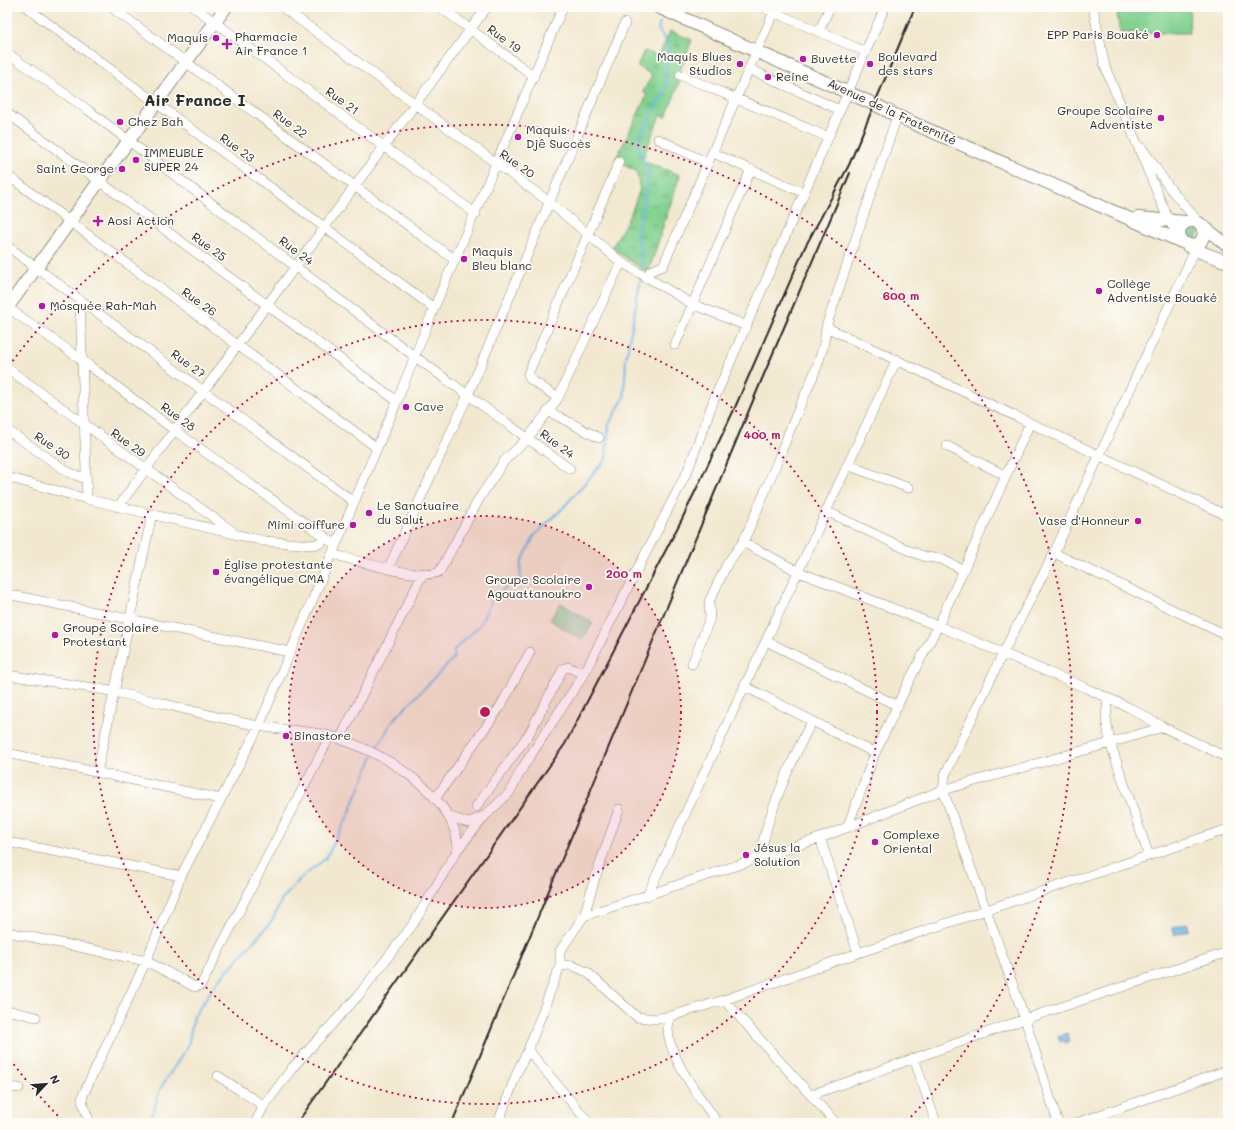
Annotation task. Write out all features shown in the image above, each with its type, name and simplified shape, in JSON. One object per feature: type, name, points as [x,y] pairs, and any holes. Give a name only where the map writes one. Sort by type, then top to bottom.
[{"type":"main road","points":[[7,307],[226,7]]},
{"type":"main road","name":"Avenue de la Fraternité","points":[[658,7],[848,92],[897,116],[1127,216],[1228,262]]},
{"type":"main road","name":"Avenue de la Fraternité","points":[[1127,216],[1186,222]]},
{"type":"main road","points":[[1201,225],[1204,235],[1200,243],[1197,245],[1186,244],[1179,230],[1186,222],[1193,221],[1201,225],[1228,246]]},
{"type":"street","name":"Rue 23","points":[[26,7],[434,308]]},
{"type":"street","name":"Rue 22","points":[[111,7],[455,260]]},
{"type":"street","name":"Rue 21","points":[[194,7],[476,214]]},
{"type":"street","name":"Rue 20","points":[[282,7],[548,201],[621,262],[692,304],[746,326]]},
{"type":"street","name":"Rue 19","points":[[440,7],[534,76]]},
{"type":"street","points":[[118,507],[487,7]]},
{"type":"street","points":[[90,1123],[82,1101],[83,1095],[146,961],[181,876],[259,726],[397,401],[434,308],[497,165],[563,7]]},
{"type":"street","points":[[762,7],[775,9],[866,52]]},
{"type":"street","points":[[819,31],[830,7]]},
{"type":"street","points":[[255,1123],[264,1106],[293,1067],[358,996],[414,923],[458,849],[486,815],[509,793],[523,767],[584,674],[688,470],[714,402],[746,326],[885,7]]},
{"type":"street","points":[[1058,1123],[1025,1020],[944,790],[945,774],[1003,653],[1054,554],[1100,455],[1186,244],[1169,221],[1144,162],[1137,140],[1105,67],[1093,7]]},
{"type":"street","points":[[646,278],[650,271],[663,266],[775,9]]},
{"type":"street","points":[[388,570],[468,395],[548,201],[625,23]]},
{"type":"street","name":"Rue 24","points":[[7,53],[88,110],[128,142],[296,266],[414,356],[570,469]]},
{"type":"street","points":[[749,69],[840,110]]},
{"type":"street","points":[[680,75],[828,137]]},
{"type":"street","name":"Rue 25","points":[[7,113],[397,401]]},
{"type":"street","points":[[692,664],[710,618],[710,602],[727,564],[743,542],[776,470],[785,443],[816,371],[825,344],[826,327],[897,116]]},
{"type":"street","points":[[658,139],[708,163]]},
{"type":"street","points":[[1137,140],[1169,187],[1201,225]]},
{"type":"street","points":[[713,153],[804,193]]},
{"type":"street","points":[[558,398],[530,379],[528,374],[619,162]]},
{"type":"street","points":[[675,345],[751,169]]},
{"type":"street","name":"Rue 26","points":[[7,175],[377,448]]},
{"type":"street","name":"Rue 27","points":[[7,246],[354,502]]},
{"type":"street","points":[[332,554],[388,570],[437,574],[440,571],[480,497],[505,460],[528,438],[558,398],[621,262]]},
{"type":"street","points":[[80,300],[87,499]]},
{"type":"street","name":"Rue 28","points":[[7,307],[82,360],[174,430],[336,545]]},
{"type":"street","points":[[826,327],[897,359],[1228,516]]},
{"type":"street","points":[[647,896],[897,359]]},
{"type":"street","name":"Rue 29","points":[[7,368],[145,470],[237,535]]},
{"type":"street","points":[[548,412],[599,438]]},
{"type":"street","points":[[847,828],[876,753],[938,626],[1030,423]]},
{"type":"street","name":"Rue 30","points":[[7,430],[68,472],[86,480]]},
{"type":"street","points":[[947,446],[1006,476]]},
{"type":"street","points":[[847,465],[909,488]]},
{"type":"street","points":[[7,477],[118,507],[264,541],[312,545],[321,542],[325,538]]},
{"type":"street","points":[[826,511],[910,551],[926,557],[941,559],[964,570]]},
{"type":"street","points":[[97,773],[152,514]]},
{"type":"street","points":[[743,542],[799,572],[938,626],[1108,698],[1130,708],[1163,727],[1228,758]]},
{"type":"street","points":[[1054,554],[1228,636]]},
{"type":"street","points":[[340,739],[423,573]]},
{"type":"street","points":[[7,594],[290,652]]},
{"type":"street","points":[[766,641],[898,706]]},
{"type":"street","points":[[435,799],[500,707],[530,652]]},
{"type":"street","points":[[476,807],[529,734],[560,672],[568,667],[584,674]]},
{"type":"street","points":[[7,675],[114,692],[259,726],[330,736],[340,739],[379,756],[410,775],[435,799],[452,822],[457,836],[458,849]]},
{"type":"street","points":[[744,686],[876,753]]},
{"type":"street","points":[[1108,698],[1106,718],[1110,743],[1148,856]]},
{"type":"street","points":[[759,860],[765,830],[775,800],[812,721]]},
{"type":"street","points":[[584,916],[759,860],[847,828],[944,790],[1163,727]]},
{"type":"street","points":[[7,932],[146,961],[195,987],[204,983],[330,736]]},
{"type":"street","points":[[7,754],[221,799]]},
{"type":"street","points":[[498,1123],[560,966],[560,951],[584,916],[595,878],[619,809]]},
{"type":"street","points":[[447,815],[468,823],[486,815]]},
{"type":"street","points":[[560,966],[571,964],[587,972],[637,1017],[656,1019],[671,1016],[724,1000],[858,952],[1228,829]]},
{"type":"street","points":[[820,838],[858,952]]},
{"type":"street","points":[[7,842],[181,876]]},
{"type":"street","points":[[811,1095],[914,1058],[1228,952]]},
{"type":"street","points":[[724,1000],[836,1123]]},
{"type":"street","points":[[7,1010],[36,1017]]},
{"type":"street","points":[[671,1016],[668,1022],[669,1033],[672,1046],[680,1066],[718,1123]]},
{"type":"street","points":[[528,1050],[589,1123]]},
{"type":"street","points":[[914,1058],[936,1123]]},
{"type":"street","points":[[1077,1123],[1228,1070]]},
{"type":"street","points":[[218,1076],[264,1106]]},
{"type":"street","points":[[7,1087],[19,1088]]},
{"type":"green space","points":[[1116,7],[1190,7],[1189,33],[1120,33]]},
{"type":"green space","points":[[670,31],[692,40],[678,76],[680,81],[666,117],[660,115],[642,161],[680,175],[648,273],[612,248],[631,213],[640,189],[636,171],[615,161],[647,95],[643,92],[652,75],[637,66],[644,51],[659,56]]},
{"type":"green space","points":[[1187,226],[1197,228],[1199,232],[1196,239],[1186,240],[1184,230]]},
{"type":"green space","points":[[561,603],[593,623],[582,640],[550,620]]},
{"type":"water","points":[[1187,923],[1189,930],[1175,935],[1172,928]]},
{"type":"water","points":[[1067,1033],[1070,1042],[1065,1043],[1064,1040],[1060,1042],[1058,1037]]},
{"type":"waterway","points":[[642,270],[642,249],[636,235],[647,187],[649,171],[639,152],[640,135],[667,87],[666,63],[669,45],[658,29],[660,23]]},
{"type":"waterway","points":[[374,752],[394,719],[454,658],[454,650],[479,626],[492,600],[508,585],[520,580],[521,563],[535,535],[563,508],[606,459],[609,424],[624,398],[626,358],[641,278]]},
{"type":"waterway","points":[[147,1123],[151,1119],[160,1089],[188,1046],[194,1016],[217,982],[272,921],[281,901],[300,879],[326,858],[349,814],[373,756]]},
{"type":"railway","points":[[297,1123],[565,744],[682,519],[733,412],[805,247],[849,165],[915,7]]},
{"type":"railway","points":[[452,1123],[762,379],[850,173]]},
{"type":"place","name":"EPP Paris Bouaké","points":[[1157,35]]},
{"type":"place","name":"Maquis","points":[[216,38]]},
{"type":"place","name":"Pharmacie Air France 1","points":[[227,44]]},
{"type":"place","name":"Buvette","points":[[803,59]]},
{"type":"place","name":"Maquis Blues Studios","points":[[740,64]]},
{"type":"place","name":"Boulevard des stars","points":[[870,64]]},
{"type":"place","name":"Reine","points":[[768,77]]},
{"type":"place","name":"Groupe Scolaire Adventiste","points":[[1161,118]]},
{"type":"place","name":"Chez Bah","points":[[120,122]]},
{"type":"place","name":"Maquis Djê Succès","points":[[518,137]]},
{"type":"place","name":"IMMEUBLE SUPER 24","points":[[136,160]]},
{"type":"place","name":"Saint George","points":[[122,169]]},
{"type":"place","name":"Aosi Action","points":[[98,221]]},
{"type":"place","name":"Maquis Bleu blanc","points":[[464,259]]},
{"type":"place","name":"Collège Adventiste Bouaké","points":[[1099,291]]},
{"type":"place","name":"Mosquée Rah-Mah","points":[[42,306]]},
{"type":"place","name":"Cave","points":[[406,407]]},
{"type":"place","name":"Le Sanctuaire du Salut","points":[[369,513]]},
{"type":"place","name":"Vase d'Honneur","points":[[1138,521]]},
{"type":"place","name":"Mimi coiffure","points":[[353,525]]},
{"type":"place","name":"Église protestante évangélique CMA","points":[[216,572]]},
{"type":"place","name":"Groupe Scolaire Agouattanoukro","points":[[589,587]]},
{"type":"place","name":"Groupe Scolaire Protestant","points":[[55,635]]},
{"type":"place","name":"Binastore","points":[[286,736]]},
{"type":"place","name":"Complexe Oriental","points":[[875,842]]},
{"type":"place","name":"Jésus la Solution","points":[[746,855]]},
{"type":"district","name":"Air France I","points":[[195,100]]}]
